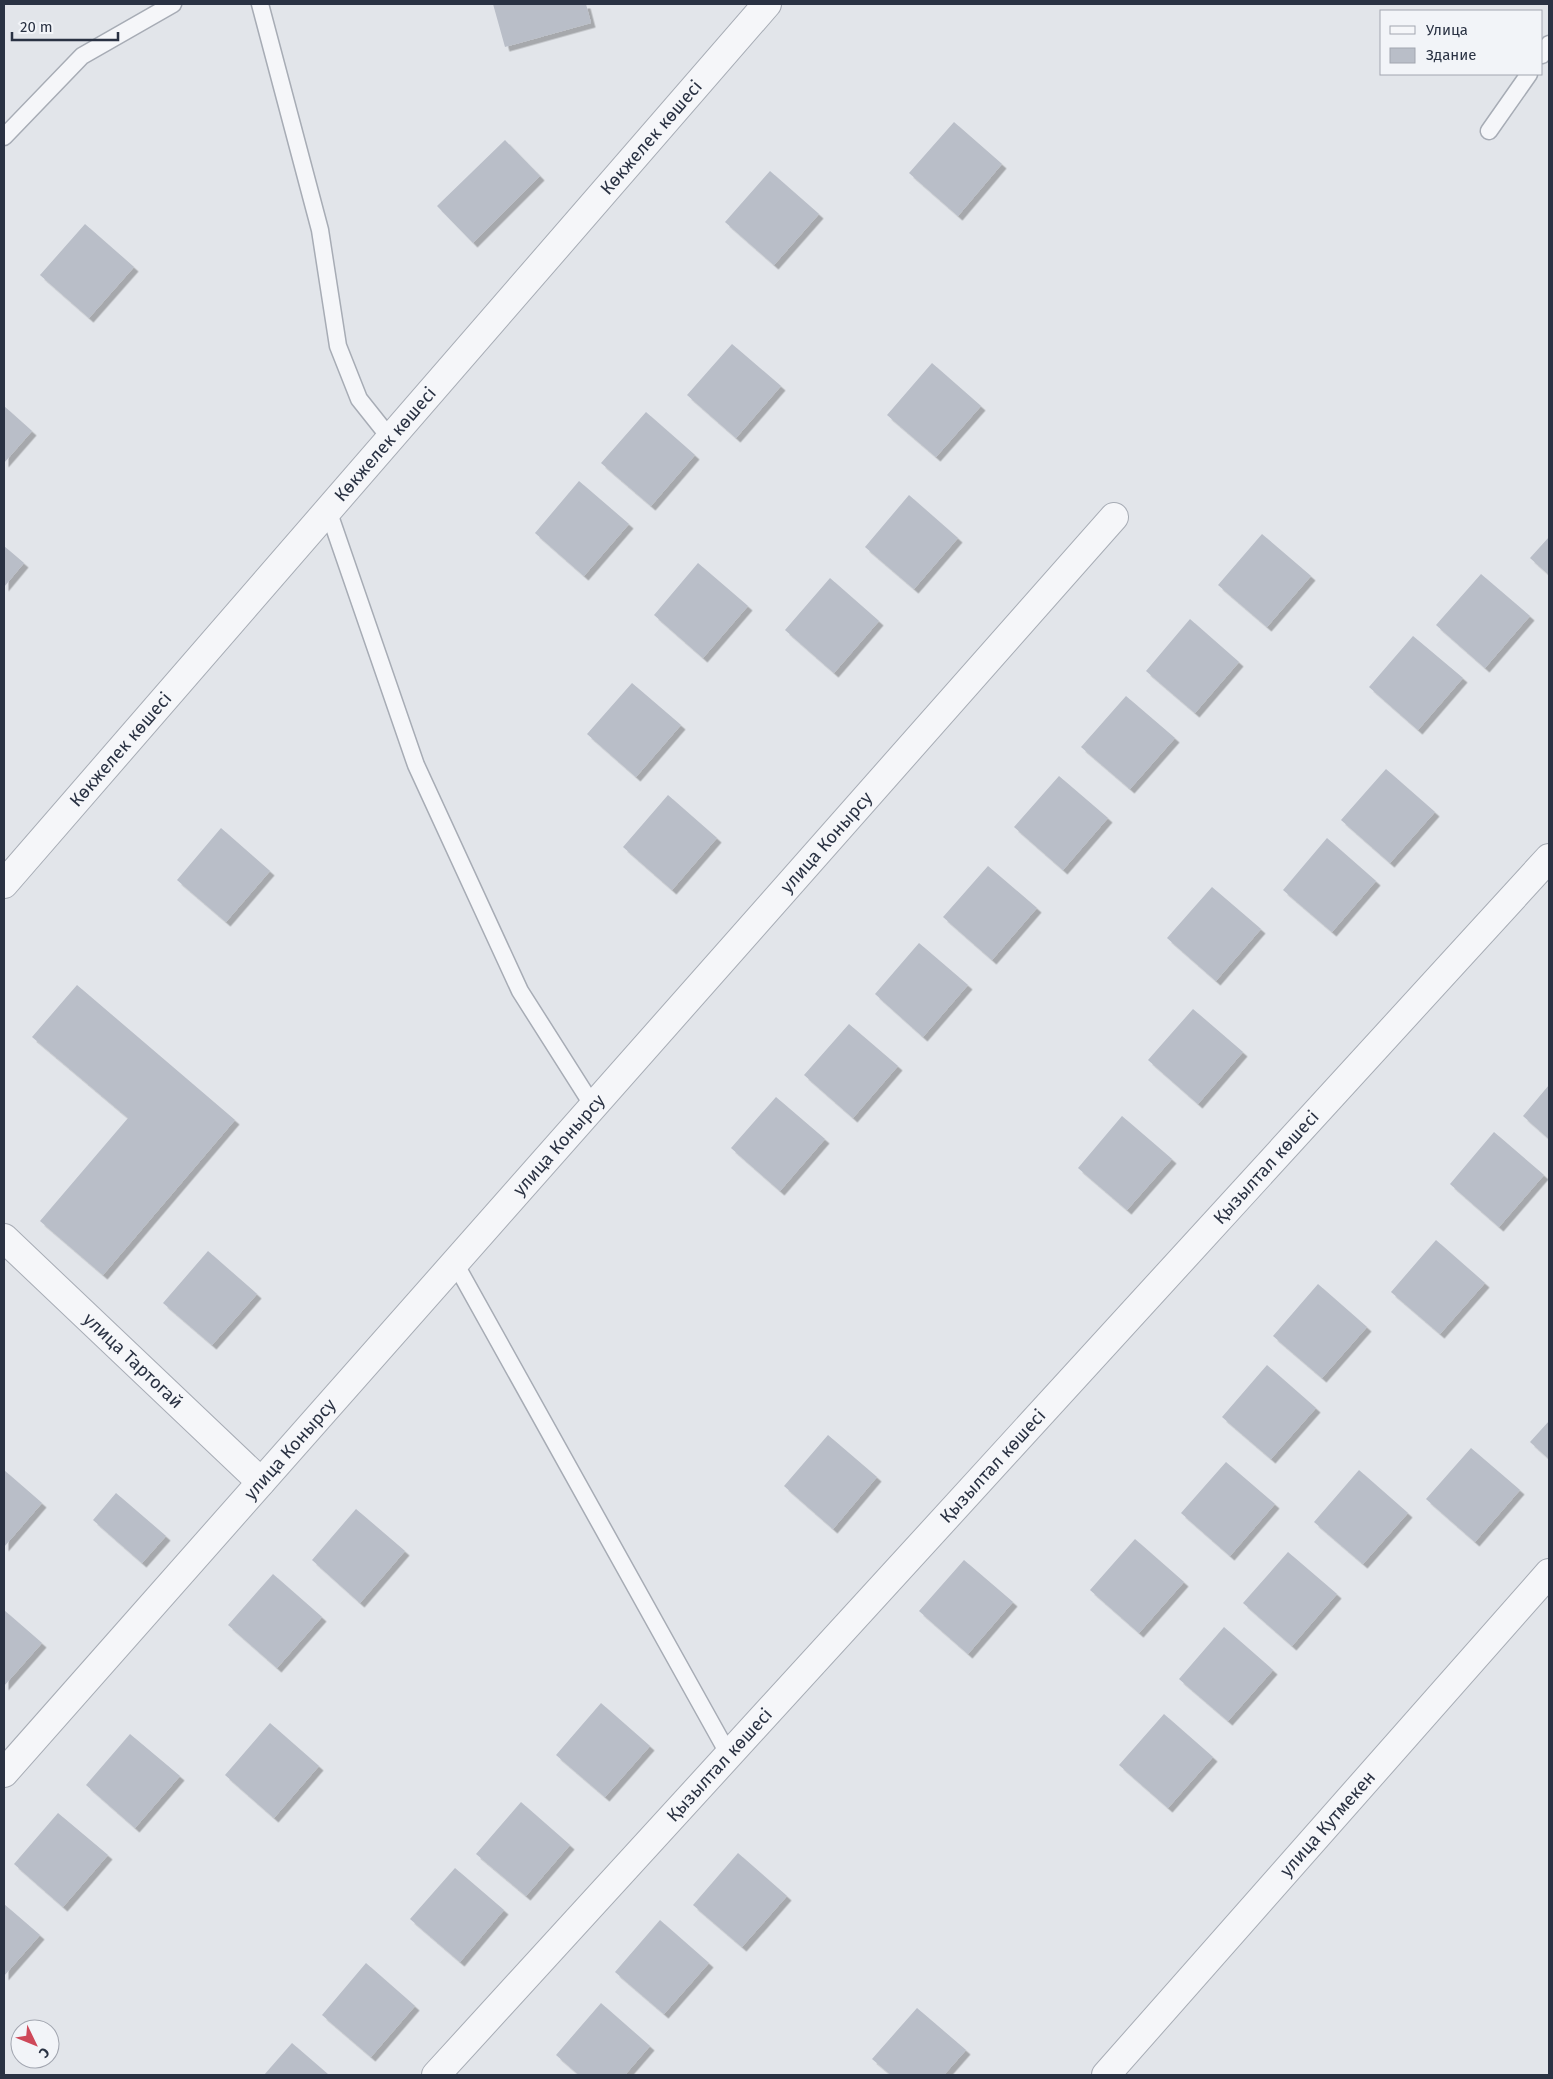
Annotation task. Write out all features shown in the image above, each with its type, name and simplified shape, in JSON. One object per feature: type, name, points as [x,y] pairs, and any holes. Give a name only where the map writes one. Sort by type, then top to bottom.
[{"type":"street","name":"Көкжелек көшесі","points":[[4,884],[766,4]]},
{"type":"street","name":"улица Конырсу","points":[[4,1773],[1114,516]]},
{"type":"street","name":"Қызылтал көшесі","points":[[436,2075],[1549,858]]},
{"type":"street","name":"улица Тартогай","points":[[4,1238],[261,1482]]},
{"type":"street","name":"улица Кутмекен","points":[[1106,2075],[1549,1573]]},
{"type":"lane","points":[[4,137],[82,56],[173,4]]},
{"type":"lane","points":[[260,4],[320,230],[338,346],[359,399],[390,438]]},
{"type":"lane","points":[[1489,131],[1528,75]]},
{"type":"lane","points":[[328,510],[416,764],[520,991],[593,1106]]},
{"type":"lane","points":[[455,1263],[729,1755]]},
{"type":"building","points":[[493,4],[586,4],[591,23],[505,47]]},
{"type":"building","points":[[954,122],[1002,164],[958,216],[909,173]]},
{"type":"building","points":[[505,140],[540,176],[473,243],[437,206]]},
{"type":"building","points":[[770,171],[819,214],[774,265],[725,222]]},
{"type":"building","points":[[85,224],[134,267],[89,318],[40,275]]},
{"type":"building","points":[[732,344],[781,386],[736,438],[687,395]]},
{"type":"building","points":[[932,363],[981,406],[936,457],[887,415]]},
{"type":"building","points":[[4,406],[32,431],[4,463]]},
{"type":"building","points":[[646,412],[695,455],[651,506],[601,463]]},
{"type":"building","points":[[579,481],[629,524],[584,576],[535,533]]},
{"type":"building","points":[[909,495],[958,538],[914,589],[865,547]]},
{"type":"building","points":[[1262,534],[1311,576],[1267,627],[1218,585]]},
{"type":"building","points":[[1549,537],[1549,575],[1530,558]]},
{"type":"building","points":[[4,546],[24,563],[4,587]]},
{"type":"building","points":[[698,563],[748,606],[703,658],[654,615]]},
{"type":"building","points":[[1481,574],[1530,616],[1485,668],[1436,625]]},
{"type":"building","points":[[830,578],[879,621],[834,673],[785,630]]},
{"type":"building","points":[[1190,619],[1239,662],[1195,713],[1146,671]]},
{"type":"building","points":[[1413,636],[1463,678],[1418,730],[1369,687]]},
{"type":"building","points":[[632,683],[681,725],[636,777],[587,734]]},
{"type":"building","points":[[1126,696],[1175,738],[1130,789],[1081,747]]},
{"type":"building","points":[[1386,769],[1435,812],[1390,863],[1341,820]]},
{"type":"building","points":[[1059,776],[1108,818],[1063,870],[1014,827]]},
{"type":"building","points":[[668,795],[717,838],[672,890],[623,847]]},
{"type":"building","points":[[221,828],[270,871],[226,922],[177,880]]},
{"type":"building","points":[[1327,838],[1376,881],[1332,932],[1283,890]]},
{"type":"building","points":[[988,866],[1037,908],[992,960],[943,917]]},
{"type":"building","points":[[1212,887],[1261,929],[1216,981],[1167,938]]},
{"type":"building","points":[[919,943],[968,985],[923,1037],[875,994]]},
{"type":"building","points":[[77,985],[235,1120],[103,1275],[40,1221],[128,1118],[32,1037]]},
{"type":"building","points":[[1193,1009],[1243,1052],[1198,1104],[1148,1060]]},
{"type":"building","points":[[849,1024],[898,1066],[853,1118],[804,1075]]},
{"type":"building","points":[[1549,1085],[1549,1139],[1523,1116]]},
{"type":"building","points":[[776,1097],[825,1139],[780,1191],[731,1148]]},
{"type":"building","points":[[1122,1116],[1172,1159],[1127,1210],[1078,1168]]},
{"type":"building","points":[[1494,1132],[1544,1175],[1499,1227],[1450,1184]]},
{"type":"building","points":[[1436,1240],[1485,1283],[1440,1334],[1391,1292]]},
{"type":"building","points":[[208,1251],[257,1294],[212,1345],[163,1303]]},
{"type":"building","points":[[1318,1284],[1367,1327],[1322,1378],[1273,1336]]},
{"type":"building","points":[[1267,1365],[1316,1408],[1271,1459],[1222,1417]]},
{"type":"building","points":[[1549,1421],[1549,1459],[1530,1442]]},
{"type":"building","points":[[828,1435],[877,1477],[833,1529],[784,1486]]},
{"type":"building","points":[[1471,1448],[1520,1490],[1475,1542],[1426,1499]]},
{"type":"building","points":[[1226,1462],[1275,1504],[1230,1556],[1181,1513]]},
{"type":"building","points":[[4,1470],[42,1503],[4,1547]]},
{"type":"building","points":[[1359,1470],[1408,1513],[1363,1564],[1314,1522]]},
{"type":"building","points":[[116,1493],[166,1536],[142,1563],[93,1520]]},
{"type":"building","points":[[356,1509],[405,1551],[360,1603],[312,1560]]},
{"type":"building","points":[[1135,1539],[1184,1582],[1139,1633],[1090,1590]]},
{"type":"building","points":[[1288,1552],[1337,1594],[1292,1646],[1243,1603]]},
{"type":"building","points":[[964,1560],[1013,1602],[968,1654],[919,1611]]},
{"type":"building","points":[[273,1574],[322,1617],[277,1668],[228,1625]]},
{"type":"building","points":[[4,1610],[42,1643],[4,1686]]},
{"type":"building","points":[[1224,1627],[1273,1670],[1228,1721],[1179,1679]]},
{"type":"building","points":[[601,1703],[650,1746],[605,1797],[556,1755]]},
{"type":"building","points":[[1164,1714],[1213,1757],[1168,1808],[1119,1765]]},
{"type":"building","points":[[270,1723],[319,1766],[274,1818],[225,1775]]},
{"type":"building","points":[[130,1734],[180,1776],[135,1828],[86,1785]]},
{"type":"building","points":[[521,1802],[570,1845],[526,1896],[476,1854]]},
{"type":"building","points":[[58,1813],[108,1855],[63,1907],[14,1864]]},
{"type":"building","points":[[738,1853],[787,1896],[742,1947],[693,1905]]},
{"type":"building","points":[[455,1868],[504,1910],[460,1962],[410,1919]]},
{"type":"building","points":[[4,1904],[40,1935],[4,1976]]},
{"type":"building","points":[[660,1920],[709,1963],[664,2014],[615,1972]]},
{"type":"building","points":[[366,1963],[415,2006],[371,2057],[322,2015]]},
{"type":"building","points":[[601,2003],[650,2046],[625,2075],[579,2075],[556,2055]]},
{"type":"building","points":[[917,2008],[966,2050],[944,2075],[891,2075],[872,2059]]},
{"type":"building","points":[[292,2043],[329,2075],[264,2075]]}]
